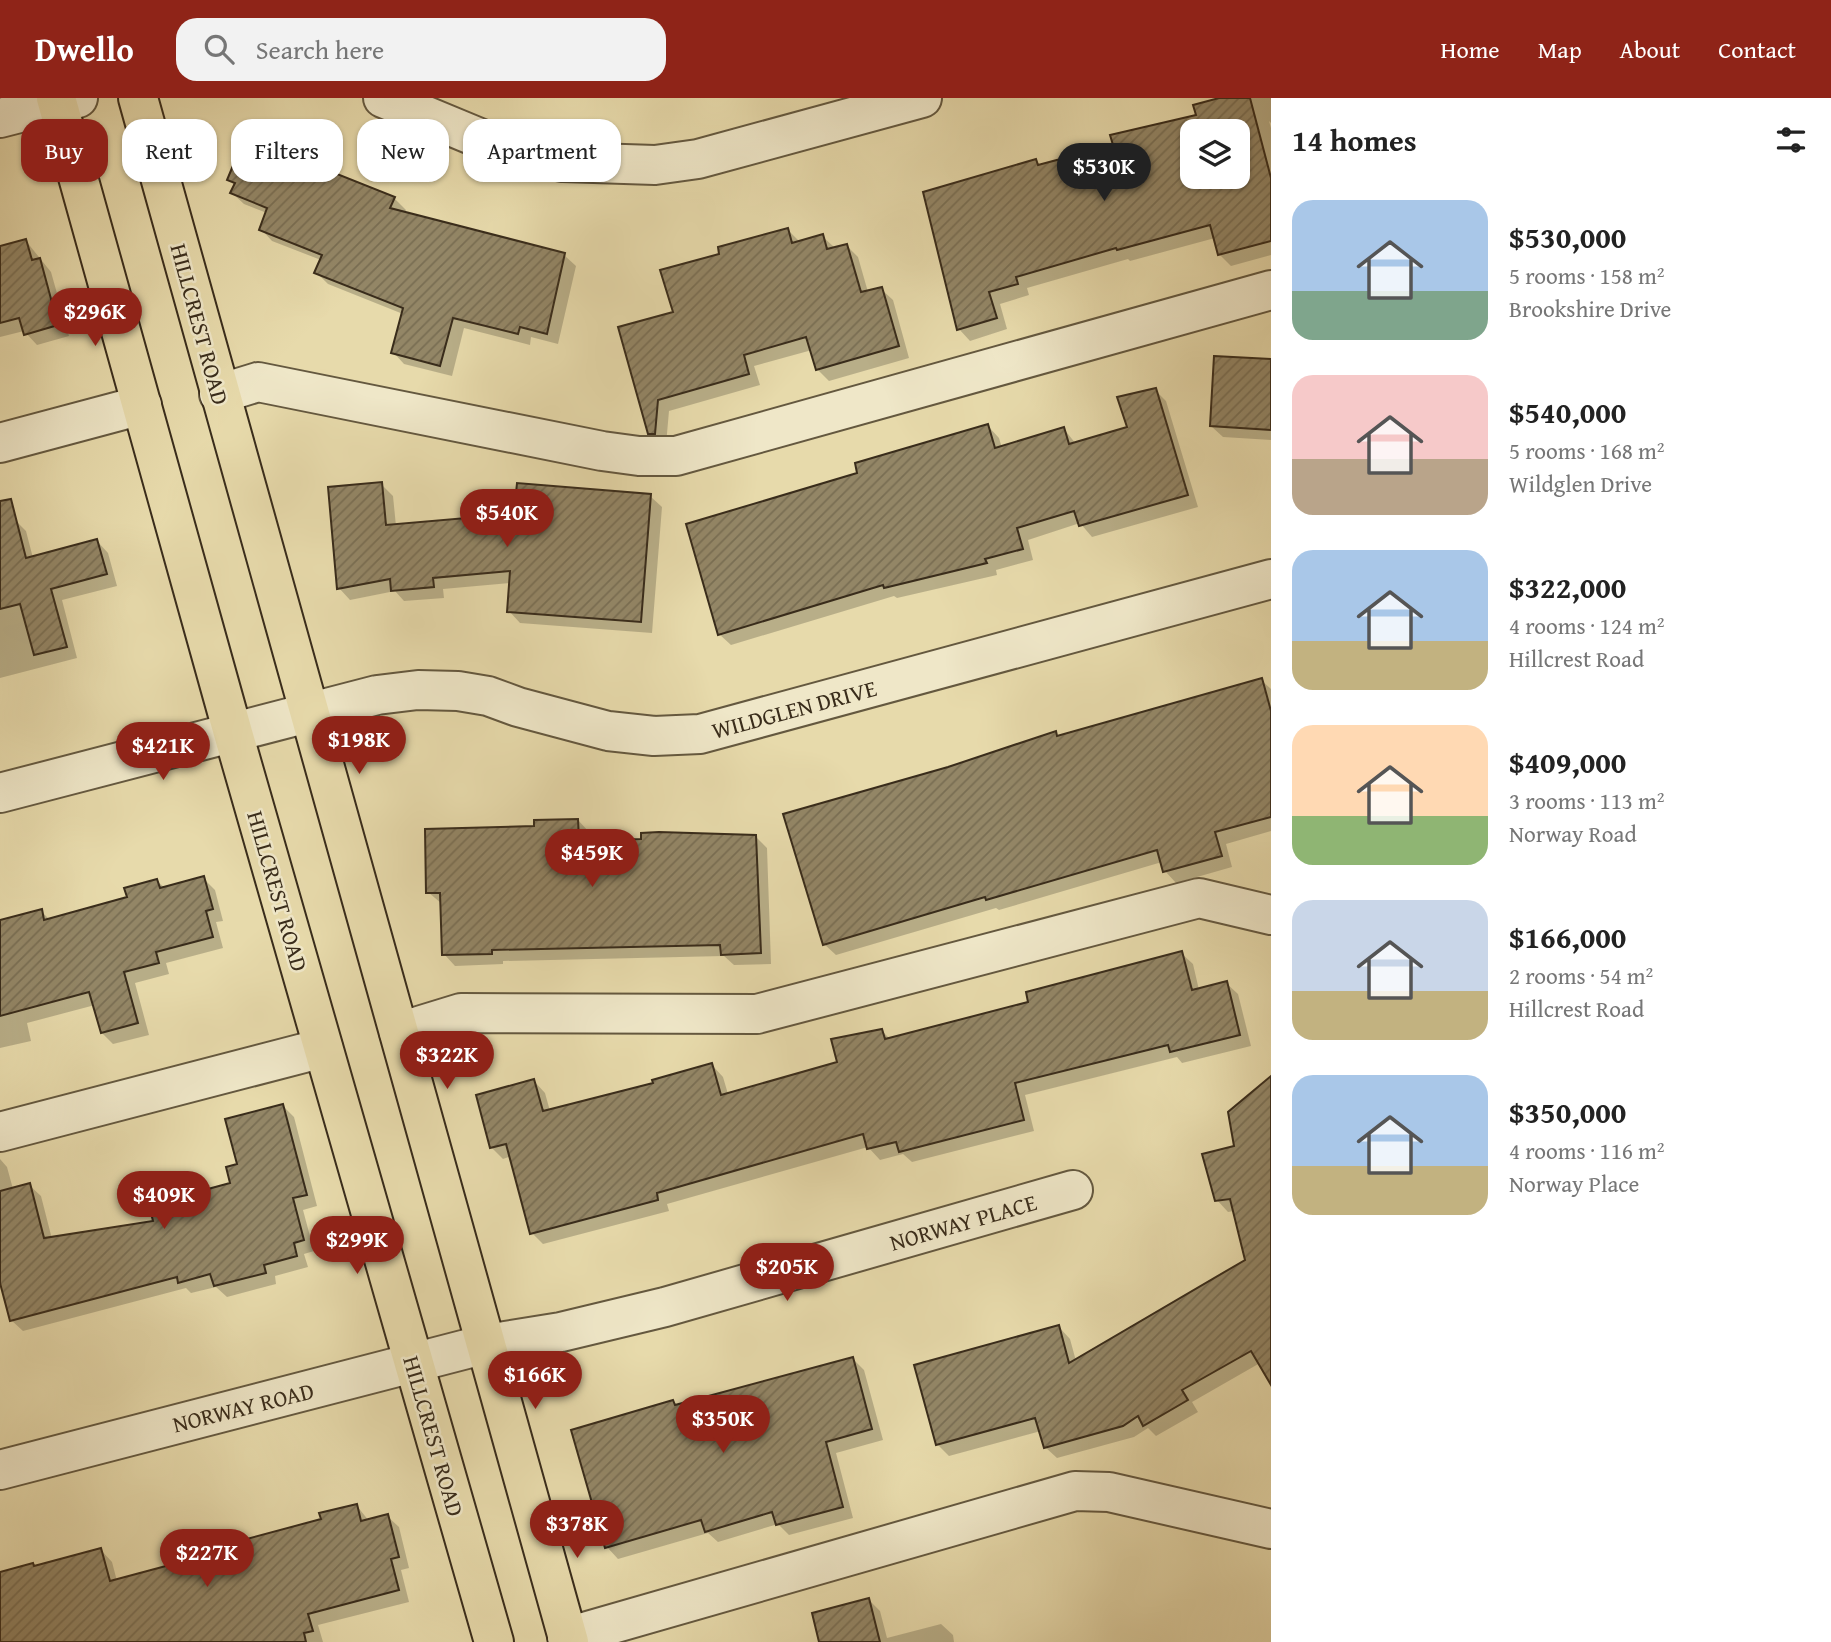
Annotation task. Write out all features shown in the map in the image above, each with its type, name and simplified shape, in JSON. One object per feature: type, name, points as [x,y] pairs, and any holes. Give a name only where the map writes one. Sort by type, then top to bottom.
[{"type":"main road","name":"HILLCREST ROAD","points":[[138,98],[568,1640]]},
{"type":"main road","name":"HILLCREST ROAD","points":[[64,100],[142,405],[233,733],[494,1642]]},
{"type":"street","points":[[383,98],[518,154],[564,162],[655,166],[698,159],[922,98]]},
{"type":"street","points":[[0,118],[64,100]]},
{"type":"street","points":[[219,394],[258,382],[602,451],[639,456],[676,456],[1271,290]]},
{"type":"street","points":[[0,443],[142,405]]},
{"type":"street","name":"WILDGLEN DRIVE","points":[[0,793],[377,695],[418,690],[458,691],[488,696],[518,707],[608,731],[654,736],[700,734],[1271,579]]},
{"type":"street","points":[[399,1032],[461,1013],[757,1014],[1199,898],[1271,915]]},
{"type":"street","points":[[0,1132],[323,1048]]},
{"type":"street","name":"NORWAY PLACE","points":[[486,1344],[561,1332],[665,1307],[1073,1190]]},
{"type":"street","name":"NORWAY ROAD","points":[[0,1470],[486,1344]]},
{"type":"street","points":[[568,1640],[1075,1491],[1109,1492],[1271,1529]]},
{"type":"building","points":[[1219,98],[1250,98],[1271,178],[1271,241],[1218,255],[1210,225],[1117,250],[1116,248],[1016,277],[1018,284],[989,292],[997,318],[957,330],[923,192],[1036,159],[1038,165],[1113,145],[1110,135],[1196,115],[1193,105]]},
{"type":"building","points":[[343,176],[395,197],[390,208],[565,253],[547,334],[520,327],[518,334],[453,318],[440,366],[391,353],[403,308],[314,273],[322,255],[259,230],[267,208],[230,193],[235,183],[232,182],[343,182]]},
{"type":"building","points":[[788,228],[792,243],[823,234],[827,249],[847,244],[861,292],[882,287],[899,346],[816,370],[806,337],[744,355],[749,374],[658,400],[655,434],[648,434],[618,327],[673,312],[660,270],[719,254],[718,247]]},
{"type":"building","points":[[26,239],[32,260],[40,258],[58,325],[24,335],[19,318],[0,323],[0,246]]},
{"type":"building","points":[[1214,356],[1271,359],[1271,430],[1210,426]]},
{"type":"building","points":[[1156,388],[1188,495],[1079,526],[1074,511],[1017,528],[1023,549],[985,559],[987,563],[884,588],[883,585],[718,635],[686,524],[857,473],[855,463],[988,424],[995,448],[1064,427],[1069,444],[1127,427],[1117,397]]},
{"type":"building","points":[[382,482],[386,525],[514,514],[517,483],[651,494],[641,622],[507,612],[510,571],[433,578],[434,587],[391,591],[390,579],[337,589],[328,487]]},
{"type":"building","points":[[11,499],[26,558],[97,539],[107,574],[51,589],[67,647],[34,655],[20,604],[0,609],[0,501]]},
{"type":"building","points":[[1262,678],[1271,711],[1271,817],[1215,832],[1222,856],[1163,872],[1157,850],[823,945],[783,814],[948,767],[1056,731],[1057,736]]},
{"type":"building","points":[[578,819],[579,841],[641,839],[641,833],[659,832],[756,835],[761,953],[721,955],[720,945],[492,950],[492,954],[442,955],[440,893],[426,893],[425,829],[534,826],[534,820]]},
{"type":"building","points":[[204,876],[213,909],[206,911],[213,937],[156,952],[159,963],[124,972],[138,1023],[101,1033],[89,992],[0,1016],[0,920],[42,909],[44,920],[127,897],[124,888],[157,879],[160,888]]},
{"type":"building","points":[[1182,951],[1192,990],[1227,981],[1240,1035],[1170,1052],[1168,1045],[1015,1083],[1024,1120],[899,1152],[896,1142],[867,1149],[863,1134],[657,1193],[658,1200],[530,1234],[506,1144],[490,1148],[476,1095],[534,1079],[543,1111],[653,1083],[652,1080],[712,1063],[721,1095],[837,1062],[831,1039],[882,1029],[885,1039],[1028,1002],[1026,992]]},
{"type":"building","points":[[1271,1076],[1271,1385],[1251,1351],[1182,1390],[1188,1400],[1143,1426],[1138,1416],[1123,1426],[1044,1448],[1035,1418],[936,1445],[914,1365],[1059,1325],[1069,1363],[1245,1260],[1230,1199],[1215,1201],[1202,1154],[1234,1146],[1228,1112]]},
{"type":"building","points":[[283,1104],[307,1195],[293,1198],[304,1240],[294,1243],[297,1256],[264,1265],[266,1273],[214,1286],[210,1274],[178,1283],[177,1277],[10,1321],[0,1283],[0,1191],[30,1183],[44,1238],[153,1221],[149,1205],[230,1183],[226,1167],[237,1164],[225,1119]]},
{"type":"building","points":[[853,1357],[872,1429],[826,1442],[843,1507],[776,1525],[772,1512],[705,1532],[701,1520],[605,1548],[571,1430],[673,1400],[675,1405]]},
{"type":"building","points":[[357,1504],[361,1521],[388,1514],[399,1557],[391,1559],[399,1590],[308,1614],[313,1631],[304,1633],[306,1642],[0,1642],[0,1572],[101,1548],[110,1581],[233,1548],[232,1543],[321,1519],[319,1513]]},
{"type":"building","points":[[869,1598],[880,1642],[819,1642],[812,1613]]}]
